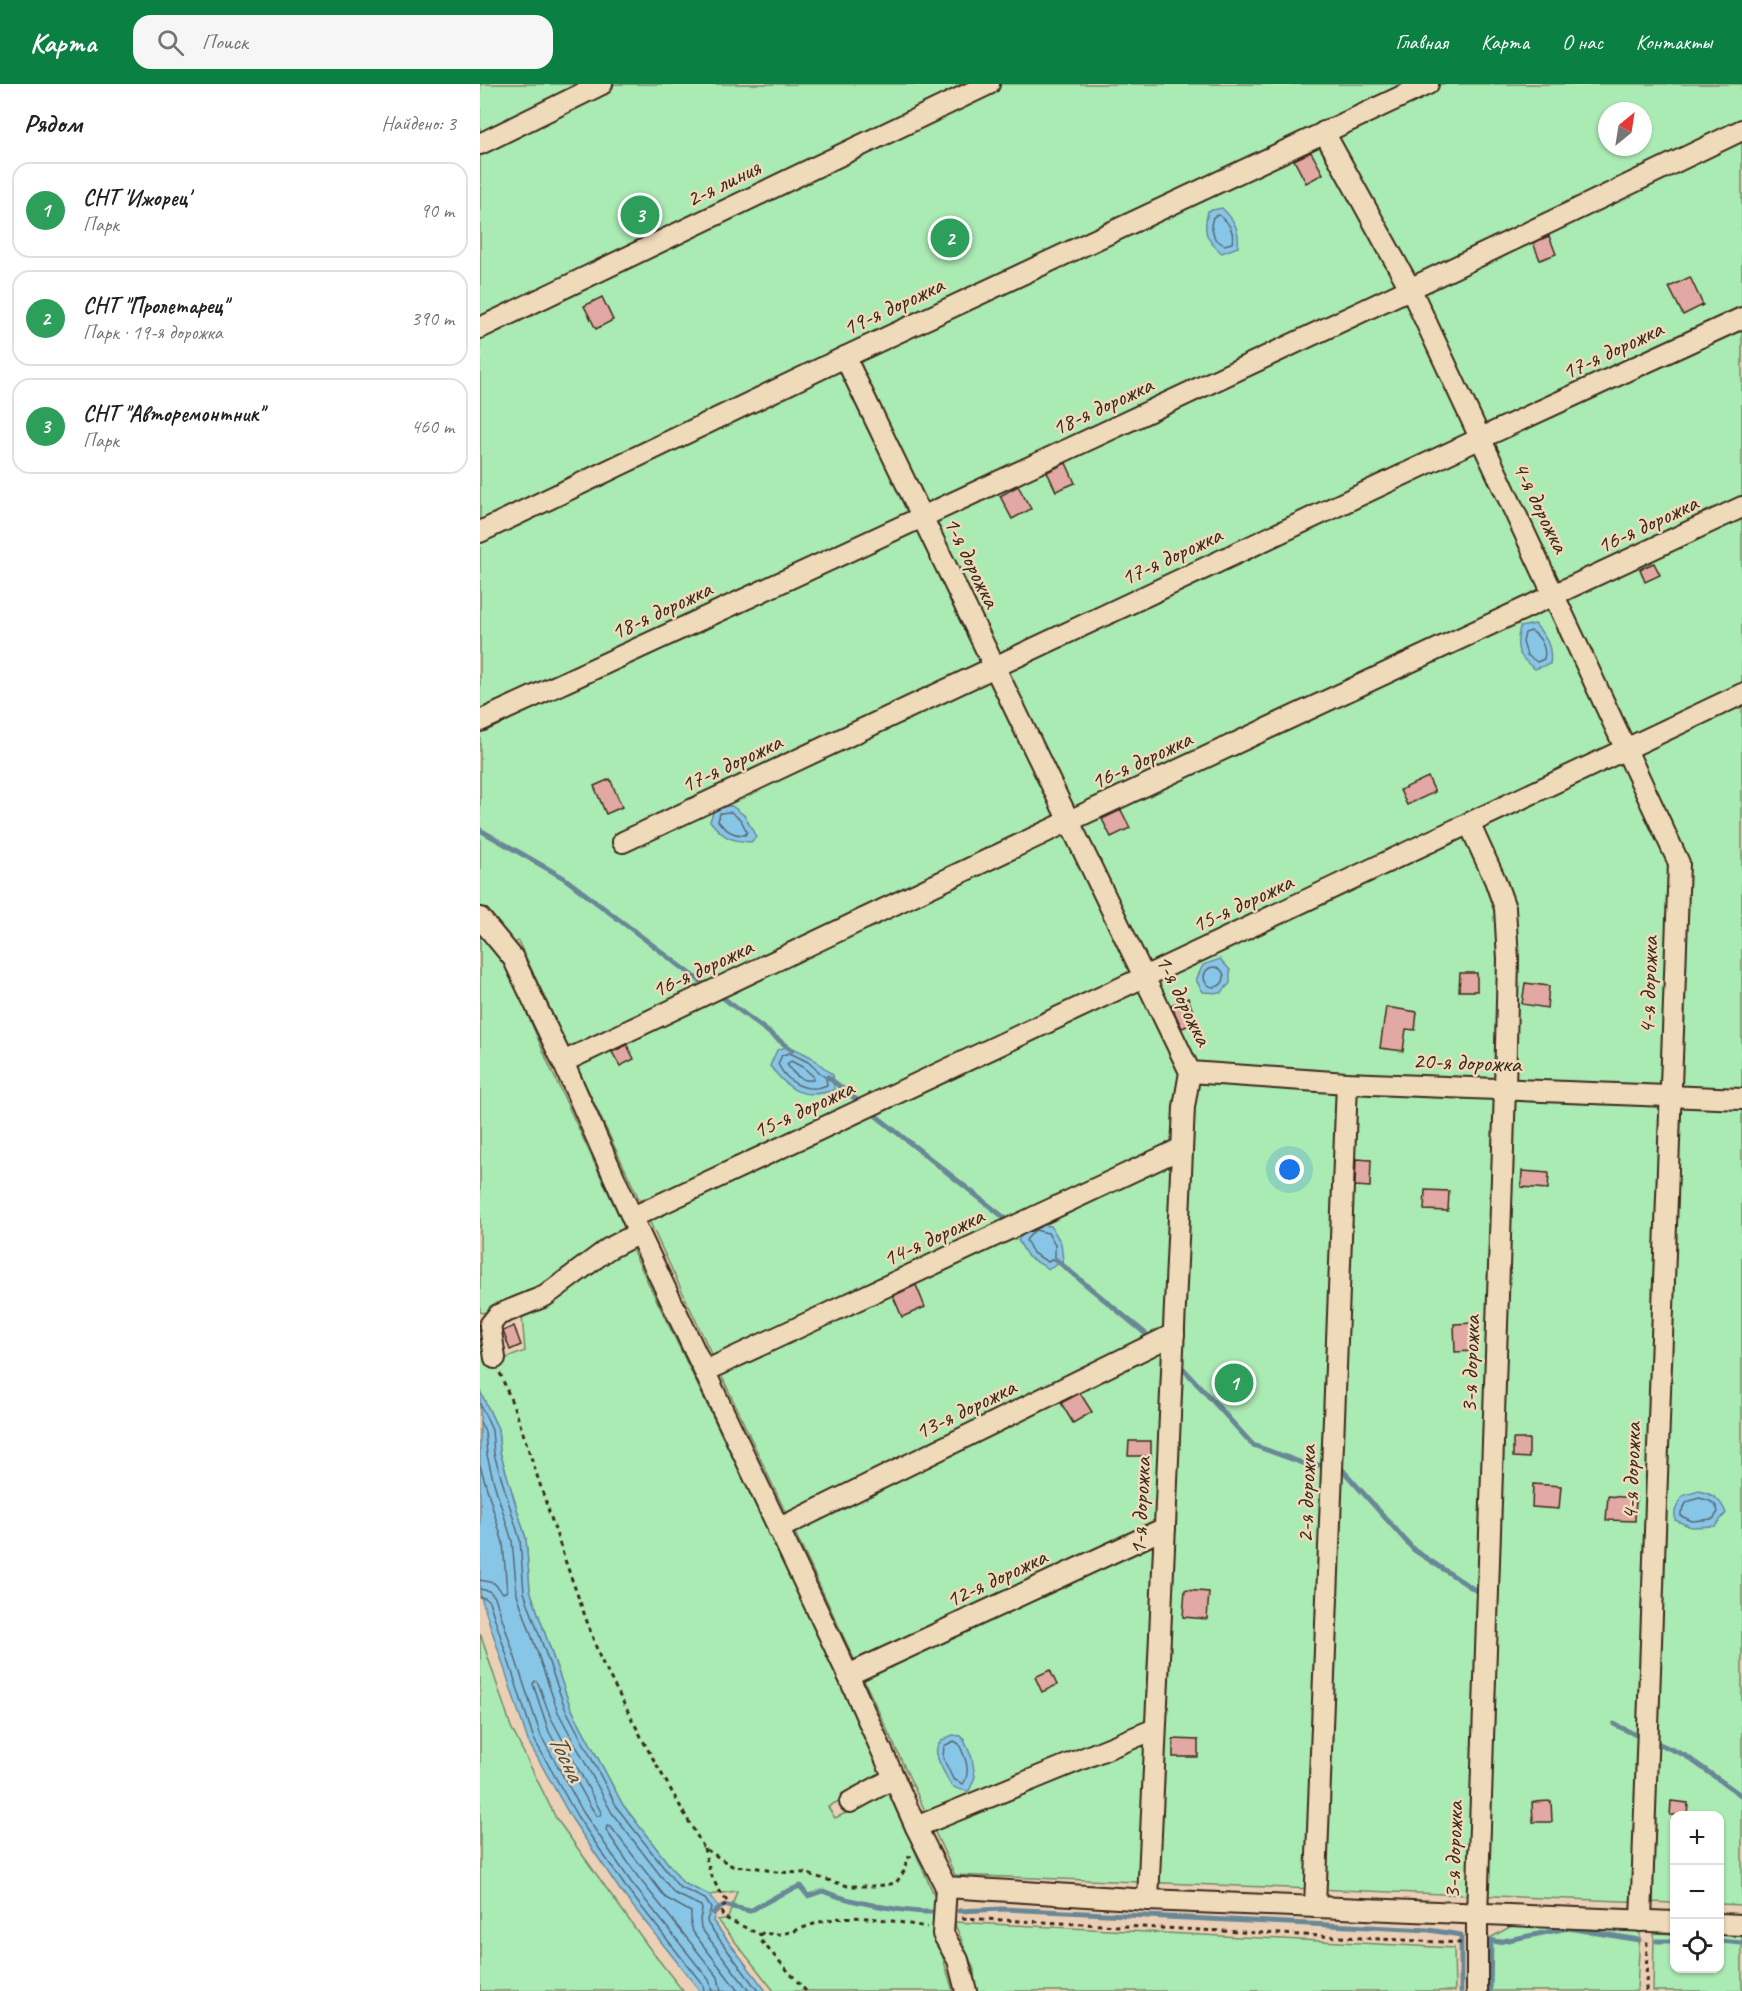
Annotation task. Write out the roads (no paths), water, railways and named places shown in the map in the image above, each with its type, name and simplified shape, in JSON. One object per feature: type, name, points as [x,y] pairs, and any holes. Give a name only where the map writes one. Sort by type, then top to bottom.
[{"type":"street","points":[[480,144],[602,84]]},
{"type":"street","name":"2-я линия","points":[[480,328],[989,84]]},
{"type":"street","name":"19-я дорожка","points":[[480,532],[845,357],[1428,84]]},
{"type":"street","name":"18-я дорожка","points":[[480,721],[1411,290],[1742,130]]},
{"type":"street","name":"4-я дорожка","points":[[1324,132],[1411,290],[1679,863],[1669,1096],[1644,1930]]},
{"type":"street","name":"17-я дорожка","points":[[623,842],[1479,439],[1742,318]]},
{"type":"street","name":"1-я дорожка","points":[[845,357],[1190,1072],[1184,1107],[1170,1335],[1165,1528],[1148,1900]]},
{"type":"street","name":"16-я дорожка","points":[[563,1062],[1742,507]]},
{"type":"street","name":"15-я дорожка","points":[[495,1358],[490,1325],[498,1315],[545,1296],[636,1225],[878,1102],[1742,694]]},
{"type":"street","name":"3-я дорожка","points":[[1469,823],[1505,908],[1508,959],[1477,1914],[1477,1991]]},
{"type":"street","points":[[480,918],[513,958],[778,1529],[849,1675],[916,1827],[946,1887],[943,1934],[958,1960],[966,1991]]},
{"type":"street","name":"20-я дорожка","points":[[1190,1072],[1347,1083],[1742,1099]]},
{"type":"street","name":"2-я дорожка","points":[[1315,1907],[1347,1083]]},
{"type":"street","name":"14-я дорожка","points":[[705,1371],[1182,1149]]},
{"type":"street","name":"13-я дорожка","points":[[778,1529],[1170,1335]]},
{"type":"street","name":"12-я дорожка","points":[[849,1675],[1165,1528]]},
{"type":"street","points":[[916,1827],[1155,1729]]},
{"type":"street","points":[[850,1802],[894,1778]]},
{"type":"street","points":[[946,1887],[1148,1900],[1477,1914],[1644,1930],[1670,1924]]},
{"type":"street","points":[[1724,1924],[1742,1925]]},
{"type":"water","points":[[1222,208],[1235,226],[1238,247],[1222,253],[1209,239],[1206,224],[1208,211]]},
{"type":"water","points":[[1535,624],[1548,642],[1551,658],[1550,664],[1535,669],[1521,656],[1518,641],[1520,627]]},
{"type":"water","points":[[732,806],[745,816],[756,837],[751,842],[727,837],[710,821],[715,807]]},
{"type":"water","points":[[1220,959],[1230,970],[1230,983],[1221,993],[1203,992],[1196,980],[1203,965]]},
{"type":"water","points":[[789,1046],[811,1057],[833,1075],[834,1090],[823,1093],[805,1093],[784,1082],[770,1066],[777,1050]]},
{"type":"water","points":[[1032,1224],[1051,1226],[1061,1243],[1063,1261],[1049,1269],[1028,1257],[1018,1240]]},
{"type":"water","name":"Тосна","points":[[480,1391],[498,1429],[500,1452],[526,1539],[530,1590],[570,1706],[623,1805],[683,1883],[709,1895],[718,1906],[713,1921],[766,1991],[700,1991],[620,1890],[572,1819],[528,1741],[480,1594]]},
{"type":"water","points":[[1699,1491],[1709,1494],[1722,1504],[1726,1513],[1715,1526],[1691,1527],[1675,1520],[1675,1511],[1682,1496]]},
{"type":"water","points":[[953,1735],[960,1736],[964,1740],[972,1758],[975,1777],[969,1791],[953,1787],[937,1756],[939,1744]]},
{"type":"waterway","points":[[480,830],[564,878],[708,987]]},
{"type":"waterway","points":[[718,994],[792,1050]]},
{"type":"waterway","points":[[828,1077],[863,1105]]},
{"type":"waterway","points":[[870,1111],[1011,1223]]},
{"type":"waterway","points":[[1055,1259],[1152,1339]]},
{"type":"waterway","points":[[1180,1365],[1253,1445],[1308,1465],[1319,1465]]},
{"type":"waterway","points":[[1340,1467],[1414,1550],[1475,1590]]},
{"type":"waterway","points":[[1614,1724],[1638,1736]]},
{"type":"waterway","points":[[1655,1742],[1686,1756],[1742,1796]]},
{"type":"waterway","points":[[713,1913],[724,1905],[750,1911],[800,1886],[808,1896],[823,1891],[876,1906],[932,1912]]},
{"type":"waterway","points":[[959,1911],[1003,1909],[1429,1930],[1461,1935],[1461,1991]]},
{"type":"waterway","points":[[1490,1991],[1491,1940],[1498,1942],[1568,1928],[1639,1940]]},
{"type":"waterway","points":[[1657,1941],[1670,1941]]},
{"type":"waterway","points":[[1724,1941],[1742,1943]]},
{"type":"place","name":"СНТ \"Авторемонтник\"","points":[[640,215]]},
{"type":"place","name":"СНТ \"Пролетарец\"","points":[[950,238]]},
{"type":"place","name":"СНТ 'Ижорец'","points":[[1234,1383]]}]
